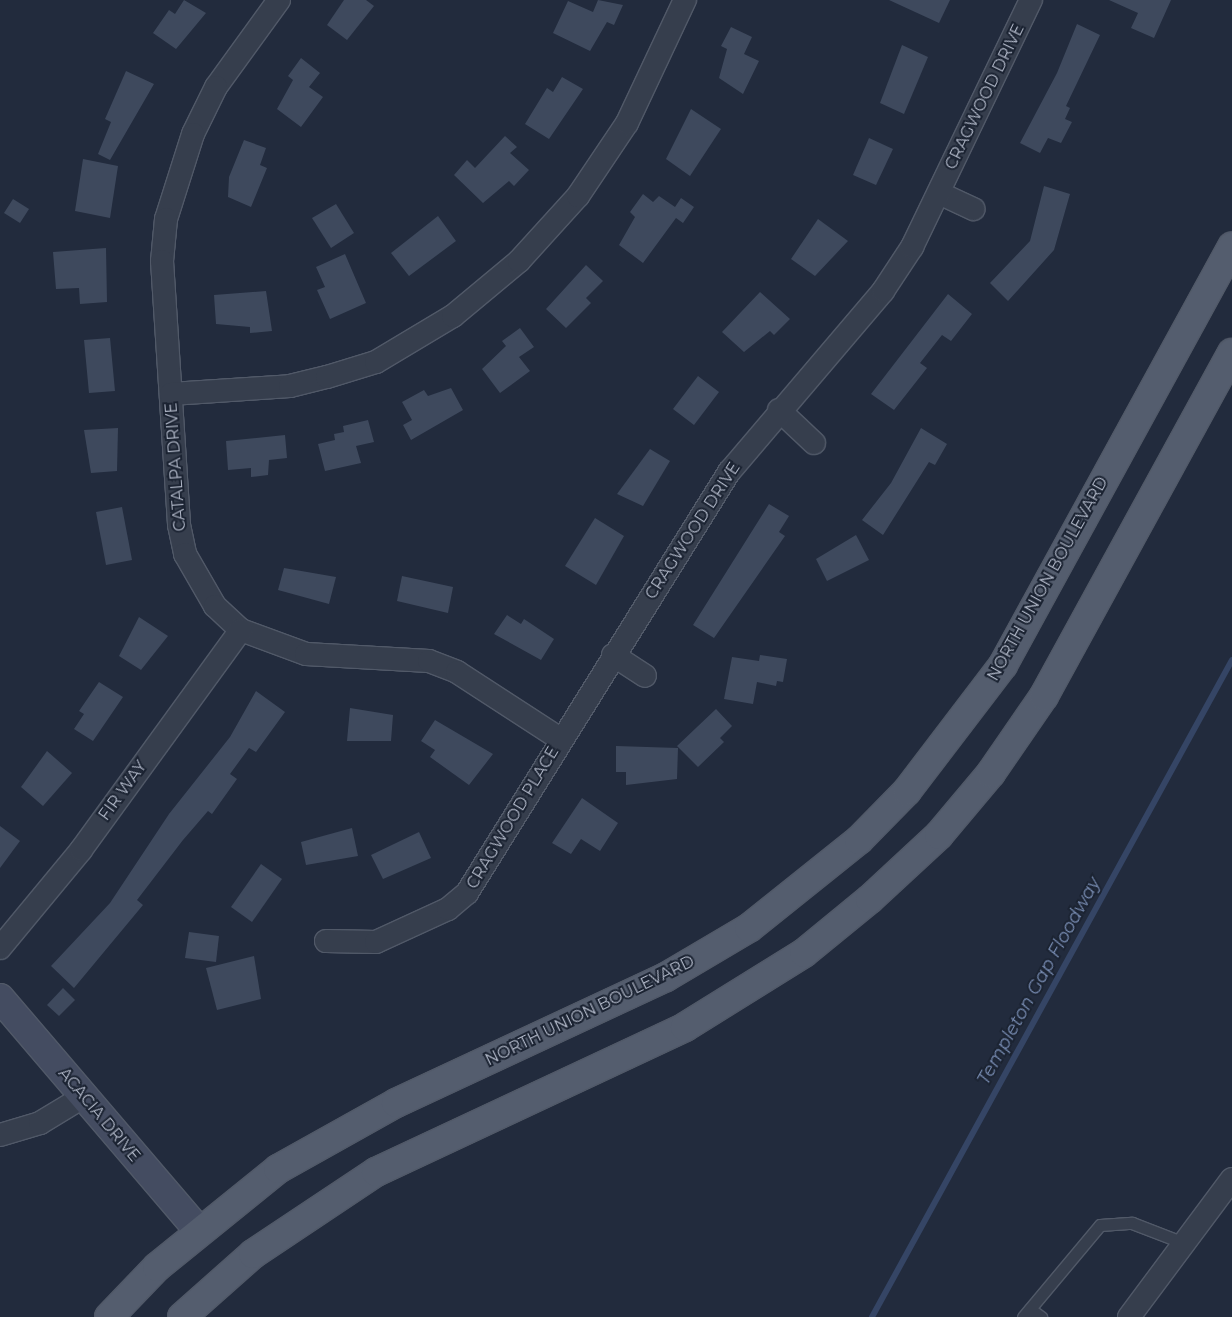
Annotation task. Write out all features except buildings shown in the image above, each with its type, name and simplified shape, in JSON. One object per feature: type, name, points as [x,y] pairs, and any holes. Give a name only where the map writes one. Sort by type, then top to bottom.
[{"type":"main road","name":"NORTH UNION BOULEVARD","points":[[109,1317],[157,1266],[278,1169],[396,1103],[666,977],[749,928],[859,840],[907,791],[1003,665],[1232,246]]},
{"type":"main road","points":[[182,1317],[252,1254],[376,1172],[685,1027],[804,953],[870,899],[939,835],[991,773],[1044,696],[1232,354]]},
{"type":"street","name":"CATALPA DRIVE","points":[[280,0],[216,87],[176,180],[162,261],[179,525],[185,554],[215,606],[241,630],[306,654],[429,661],[457,672],[560,739]]},
{"type":"street","points":[[171,394],[290,386],[327,376],[376,362],[453,316],[518,261],[578,196],[627,123],[685,0]]},
{"type":"street","name":"CRAGWOOD DRIVE","points":[[560,739],[730,471],[779,410],[883,291],[939,193],[1032,0]]},
{"type":"street","points":[[939,193],[974,209]]},
{"type":"street","points":[[779,410],[814,444]]},
{"type":"street","name":"FIR WAY","points":[[0,948],[80,850],[241,630]]},
{"type":"street","points":[[613,655],[646,676]]},
{"type":"street","name":"CRAGWOOD PLACE","points":[[326,941],[376,942],[448,909],[467,893],[560,739]]},
{"type":"street","name":"ACACIA DRIVE","points":[[0,998],[199,1231]]},
{"type":"street","points":[[0,1135],[40,1123],[83,1097]]},
{"type":"street","points":[[1130,1317],[1232,1179]]},
{"type":"lane","points":[[1041,1317],[1027,1313],[1100,1225],[1132,1222],[1184,1243]]},
{"type":"waterway","name":"Templeton Gap Floodway","points":[[872,1317],[1232,660]]}]
